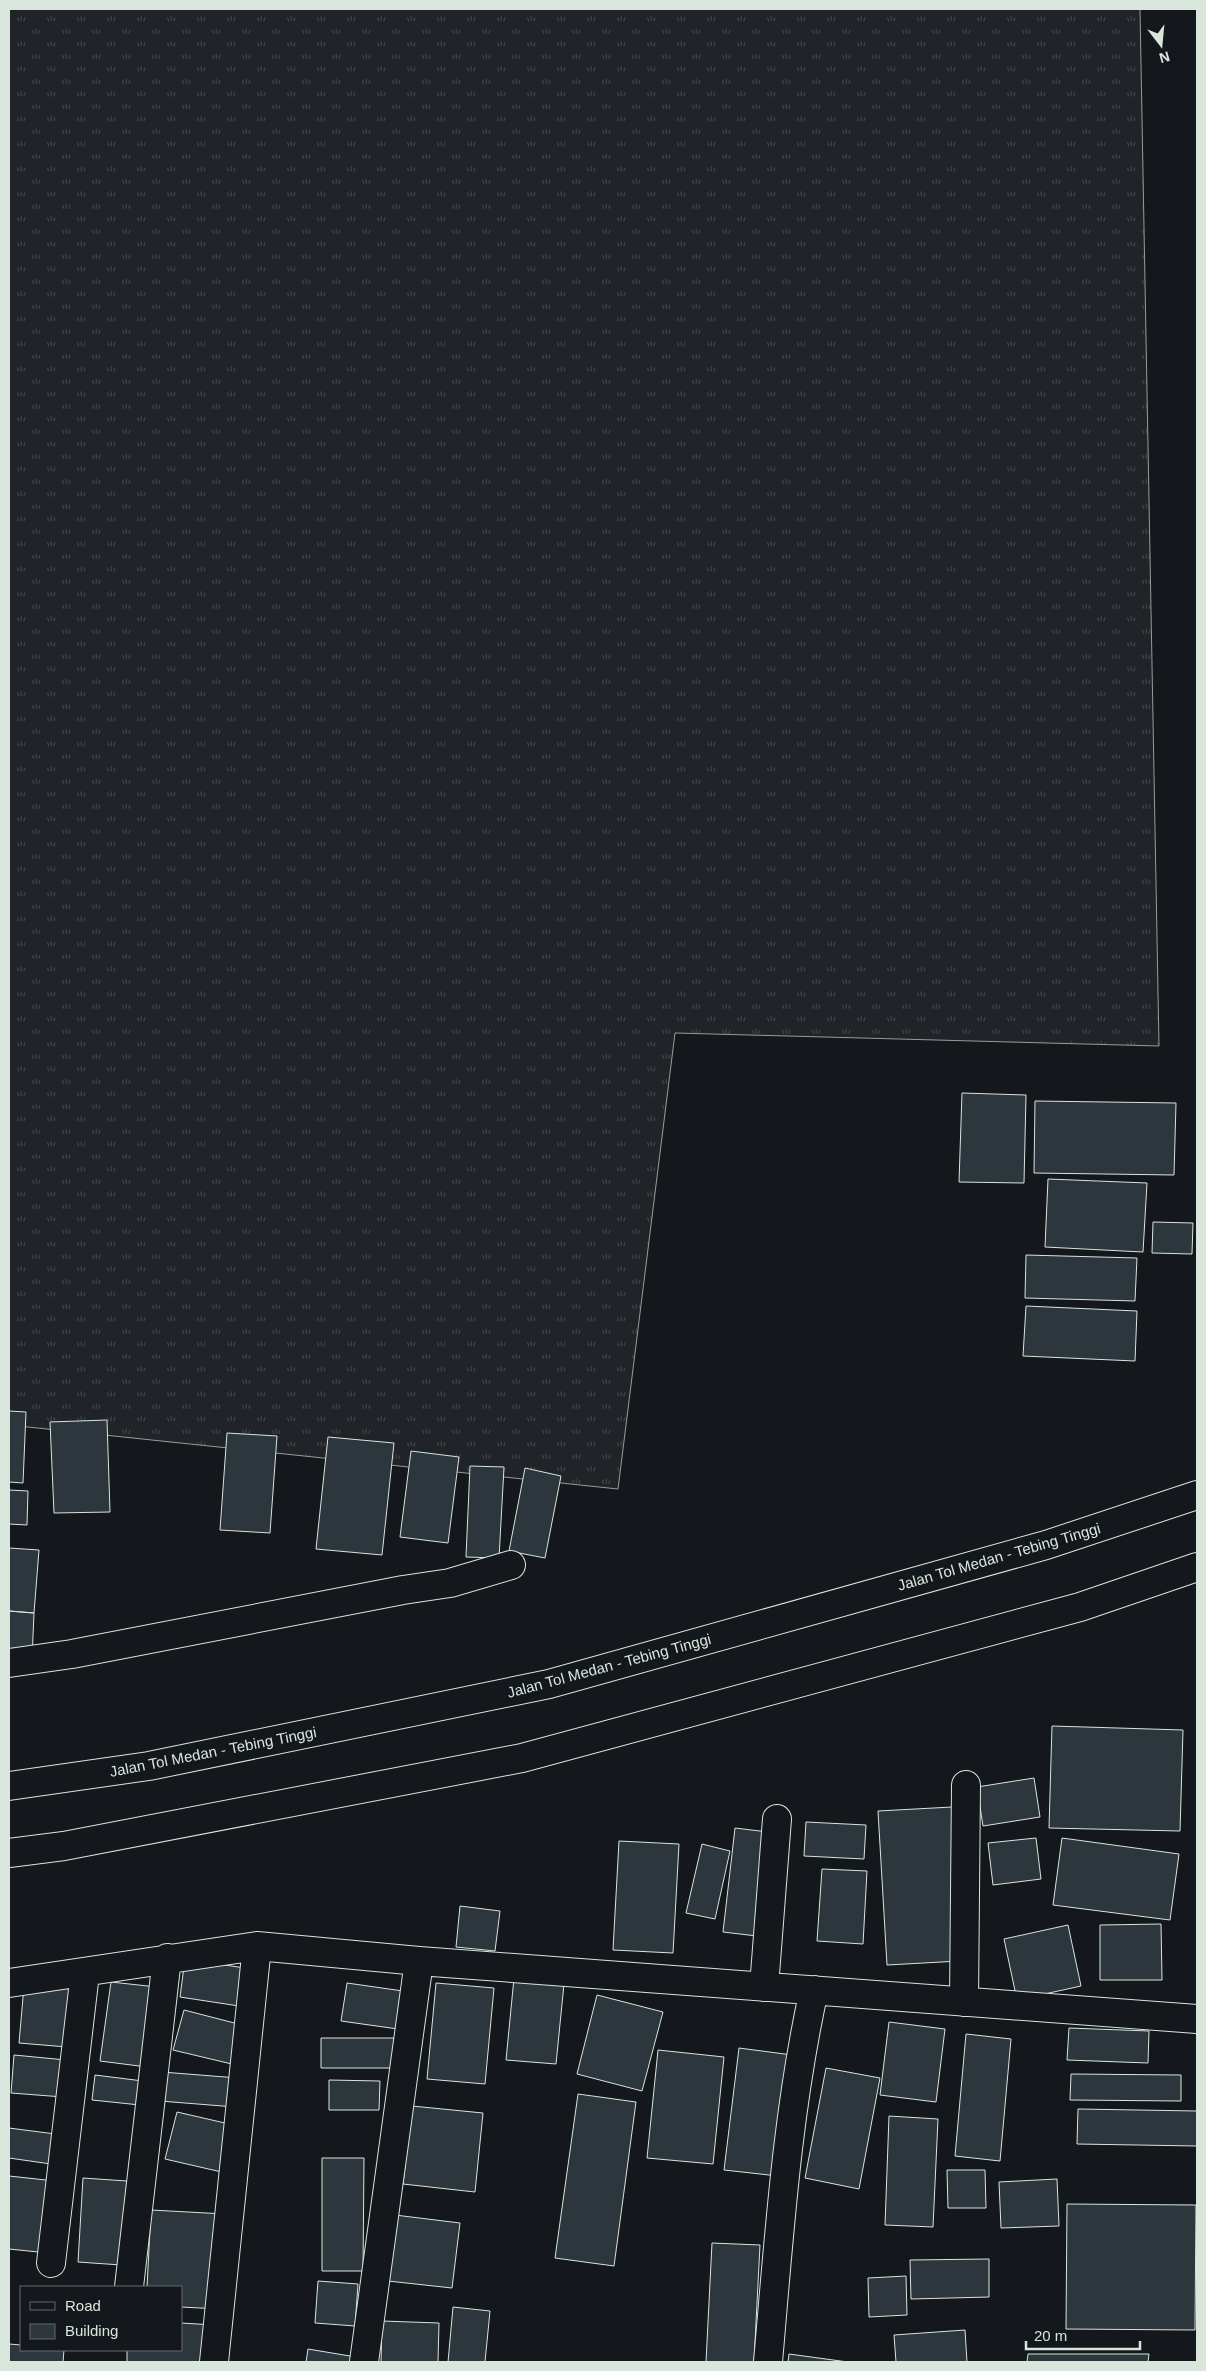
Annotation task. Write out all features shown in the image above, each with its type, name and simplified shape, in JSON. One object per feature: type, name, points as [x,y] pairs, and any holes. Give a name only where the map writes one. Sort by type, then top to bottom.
[{"type":"main road","name":"Jalan Tol Medan - Tebing Tinggi","points":[[9,1786],[149,1766],[549,1684],[1046,1545],[1197,1495]]},
{"type":"main road","points":[[9,1663],[72,1654],[403,1590],[450,1583],[511,1565]]},
{"type":"main road","points":[[9,1853],[64,1846],[522,1758],[1080,1607],[1197,1567]]},
{"type":"main road","points":[[964,2002],[966,1785]]},
{"type":"main road","points":[[764,1987],[777,1819]]},
{"type":"main road","points":[[9,1983],[85,1973],[167,1958],[258,1946],[420,1961],[1197,2019]]},
{"type":"main road","points":[[214,2362],[258,1946]]},
{"type":"main road","points":[[129,2286],[167,1958]]},
{"type":"main road","points":[[364,2362],[420,1961]]},
{"type":"main road","points":[[51,2263],[85,1973]]},
{"type":"main road","points":[[768,2362],[788,2154],[803,2042],[814,1990]]},
{"type":"green space","points":[[9,9],[1140,9],[1159,1046],[675,1033],[618,1489],[9,1425]]},
{"type":"building","points":[[962,1093],[1026,1095],[1024,1183],[959,1182]]},
{"type":"building","points":[[1035,1101],[1176,1103],[1174,1175],[1034,1173]]},
{"type":"building","points":[[1048,1179],[1147,1183],[1143,1252],[1045,1247]]},
{"type":"building","points":[[1153,1222],[1193,1223],[1192,1254],[1152,1253]]},
{"type":"building","points":[[1026,1255],[1137,1258],[1135,1301],[1025,1298]]},
{"type":"building","points":[[1026,1306],[1137,1311],[1135,1361],[1023,1356]]},
{"type":"building","points":[[9,1411],[26,1412],[23,1483],[9,1482]]},
{"type":"building","points":[[107,1420],[110,1512],[54,1513],[50,1422]]},
{"type":"building","points":[[227,1433],[277,1436],[270,1533],[220,1530]]},
{"type":"building","points":[[328,1437],[394,1443],[382,1555],[316,1549]]},
{"type":"building","points":[[411,1451],[459,1457],[448,1543],[400,1537]]},
{"type":"building","points":[[470,1466],[504,1467],[499,1558],[466,1557]]},
{"type":"building","points":[[525,1468],[561,1476],[545,1558],[509,1551]]},
{"type":"building","points":[[9,1490],[28,1491],[27,1525],[9,1524]]},
{"type":"building","points":[[9,1548],[39,1550],[34,1613],[9,1611]]},
{"type":"building","points":[[9,1611],[34,1613],[32,1659],[9,1657]]},
{"type":"building","points":[[1052,1726],[1183,1730],[1180,1831],[1049,1828]]},
{"type":"building","points":[[1034,1778],[1040,1817],[983,1826],[977,1787]]},
{"type":"building","points":[[952,1807],[960,1961],[887,1965],[878,1811]]},
{"type":"building","points":[[806,1822],[866,1825],[864,1859],[804,1856]]},
{"type":"building","points":[[735,1828],[768,1832],[757,1936],[723,1932]]},
{"type":"building","points":[[1036,1838],[1041,1879],[993,1885],[988,1843]]},
{"type":"building","points":[[1062,1838],[1179,1854],[1170,1920],[1053,1905]]},
{"type":"building","points":[[619,1841],[679,1844],[673,1953],[613,1950]]},
{"type":"building","points":[[702,1844],[730,1851],[715,1919],[686,1913]]},
{"type":"building","points":[[822,1869],[867,1871],[863,1944],[817,1941]]},
{"type":"building","points":[[460,1906],[500,1911],[495,1951],[456,1947]]},
{"type":"building","points":[[1161,1924],[1162,1980],[1100,1980],[1100,1925]]},
{"type":"building","points":[[1068,1925],[1081,1986],[1017,2000],[1004,1939]]},
{"type":"building","points":[[185,1959],[245,1968],[239,2006],[180,1997]]},
{"type":"building","points":[[514,1978],[564,1984],[556,2064],[506,2060]]},
{"type":"building","points":[[111,1982],[157,1987],[147,2067],[100,2061]]},
{"type":"building","points":[[347,1983],[403,1991],[398,2029],[341,2021]]},
{"type":"building","points":[[436,1983],[494,1988],[485,2084],[427,2079]]},
{"type":"building","points":[[24,1986],[73,1989],[67,2047],[19,2043]]},
{"type":"building","points":[[597,1995],[663,2012],[642,2091],[577,2074]]},
{"type":"building","points":[[184,2010],[246,2026],[236,2065],[173,2050]]},
{"type":"building","points":[[889,2022],[945,2029],[936,2102],[880,2095]]},
{"type":"building","points":[[1069,2028],[1149,2031],[1148,2063],[1067,2060]]},
{"type":"building","points":[[966,2034],[1011,2039],[1000,2161],[955,2156]]},
{"type":"building","points":[[321,2038],[394,2038],[394,2068],[321,2068]]},
{"type":"building","points":[[739,2048],[792,2055],[778,2176],[724,2170]]},
{"type":"building","points":[[658,2050],[724,2057],[713,2164],[647,2158]]},
{"type":"building","points":[[14,2055],[66,2060],[63,2097],[11,2093]]},
{"type":"building","points":[[826,2068],[880,2078],[859,2189],[805,2178]]},
{"type":"building","points":[[162,2072],[238,2078],[235,2107],[160,2101]]},
{"type":"building","points":[[1071,2074],[1181,2075],[1181,2101],[1070,2100]]},
{"type":"building","points":[[95,2075],[143,2081],[140,2105],[92,2100]]},
{"type":"building","points":[[329,2080],[380,2081],[379,2110],[329,2110]]},
{"type":"building","points":[[578,2094],[636,2102],[614,2266],[555,2258]]},
{"type":"building","points":[[412,2106],[483,2113],[475,2192],[403,2184]]},
{"type":"building","points":[[1078,2109],[1197,2111],[1197,2146],[1077,2144]]},
{"type":"building","points":[[177,2112],[238,2126],[226,2173],[165,2159]]},
{"type":"building","points":[[889,2116],[938,2119],[933,2227],[885,2225]]},
{"type":"building","points":[[9,2128],[63,2135],[58,2165],[9,2158]]},
{"type":"building","points":[[322,2158],[364,2158],[363,2271],[322,2271]]},
{"type":"building","points":[[947,2170],[985,2170],[986,2208],[948,2208]]},
{"type":"building","points":[[9,2176],[55,2181],[48,2253],[9,2249]]},
{"type":"building","points":[[83,2178],[127,2181],[121,2265],[78,2262]]},
{"type":"building","points":[[1057,2179],[1059,2226],[1001,2228],[999,2182]]},
{"type":"building","points":[[1067,2204],[1196,2205],[1195,2330],[1066,2329]]},
{"type":"building","points":[[151,2210],[225,2214],[219,2309],[182,2307],[182,2286],[147,2286]]},
{"type":"building","points":[[395,2215],[460,2223],[452,2288],[388,2281]]},
{"type":"building","points":[[712,2243],[760,2245],[754,2362],[706,2362]]},
{"type":"building","points":[[989,2259],[989,2297],[911,2299],[910,2260]]},
{"type":"building","points":[[906,2276],[907,2315],[869,2317],[868,2278]]},
{"type":"building","points":[[318,2281],[358,2284],[355,2326],[315,2323]]},
{"type":"building","points":[[453,2307],[490,2311],[485,2362],[448,2362]]},
{"type":"building","points":[[382,2321],[439,2323],[438,2362],[381,2362]]},
{"type":"building","points":[[182,2323],[214,2325],[212,2362],[127,2362],[127,2351],[182,2351]]},
{"type":"building","points":[[965,2330],[967,2362],[896,2362],[894,2335]]},
{"type":"building","points":[[9,2344],[20,2345],[20,2351],[64,2351],[63,2362],[9,2362]]},
{"type":"building","points":[[308,2349],[356,2357],[356,2362],[306,2362]]},
{"type":"building","points":[[789,2354],[848,2362],[788,2362]]},
{"type":"building","points":[[1028,2354],[1149,2354],[1148,2362],[1027,2362]]}]
